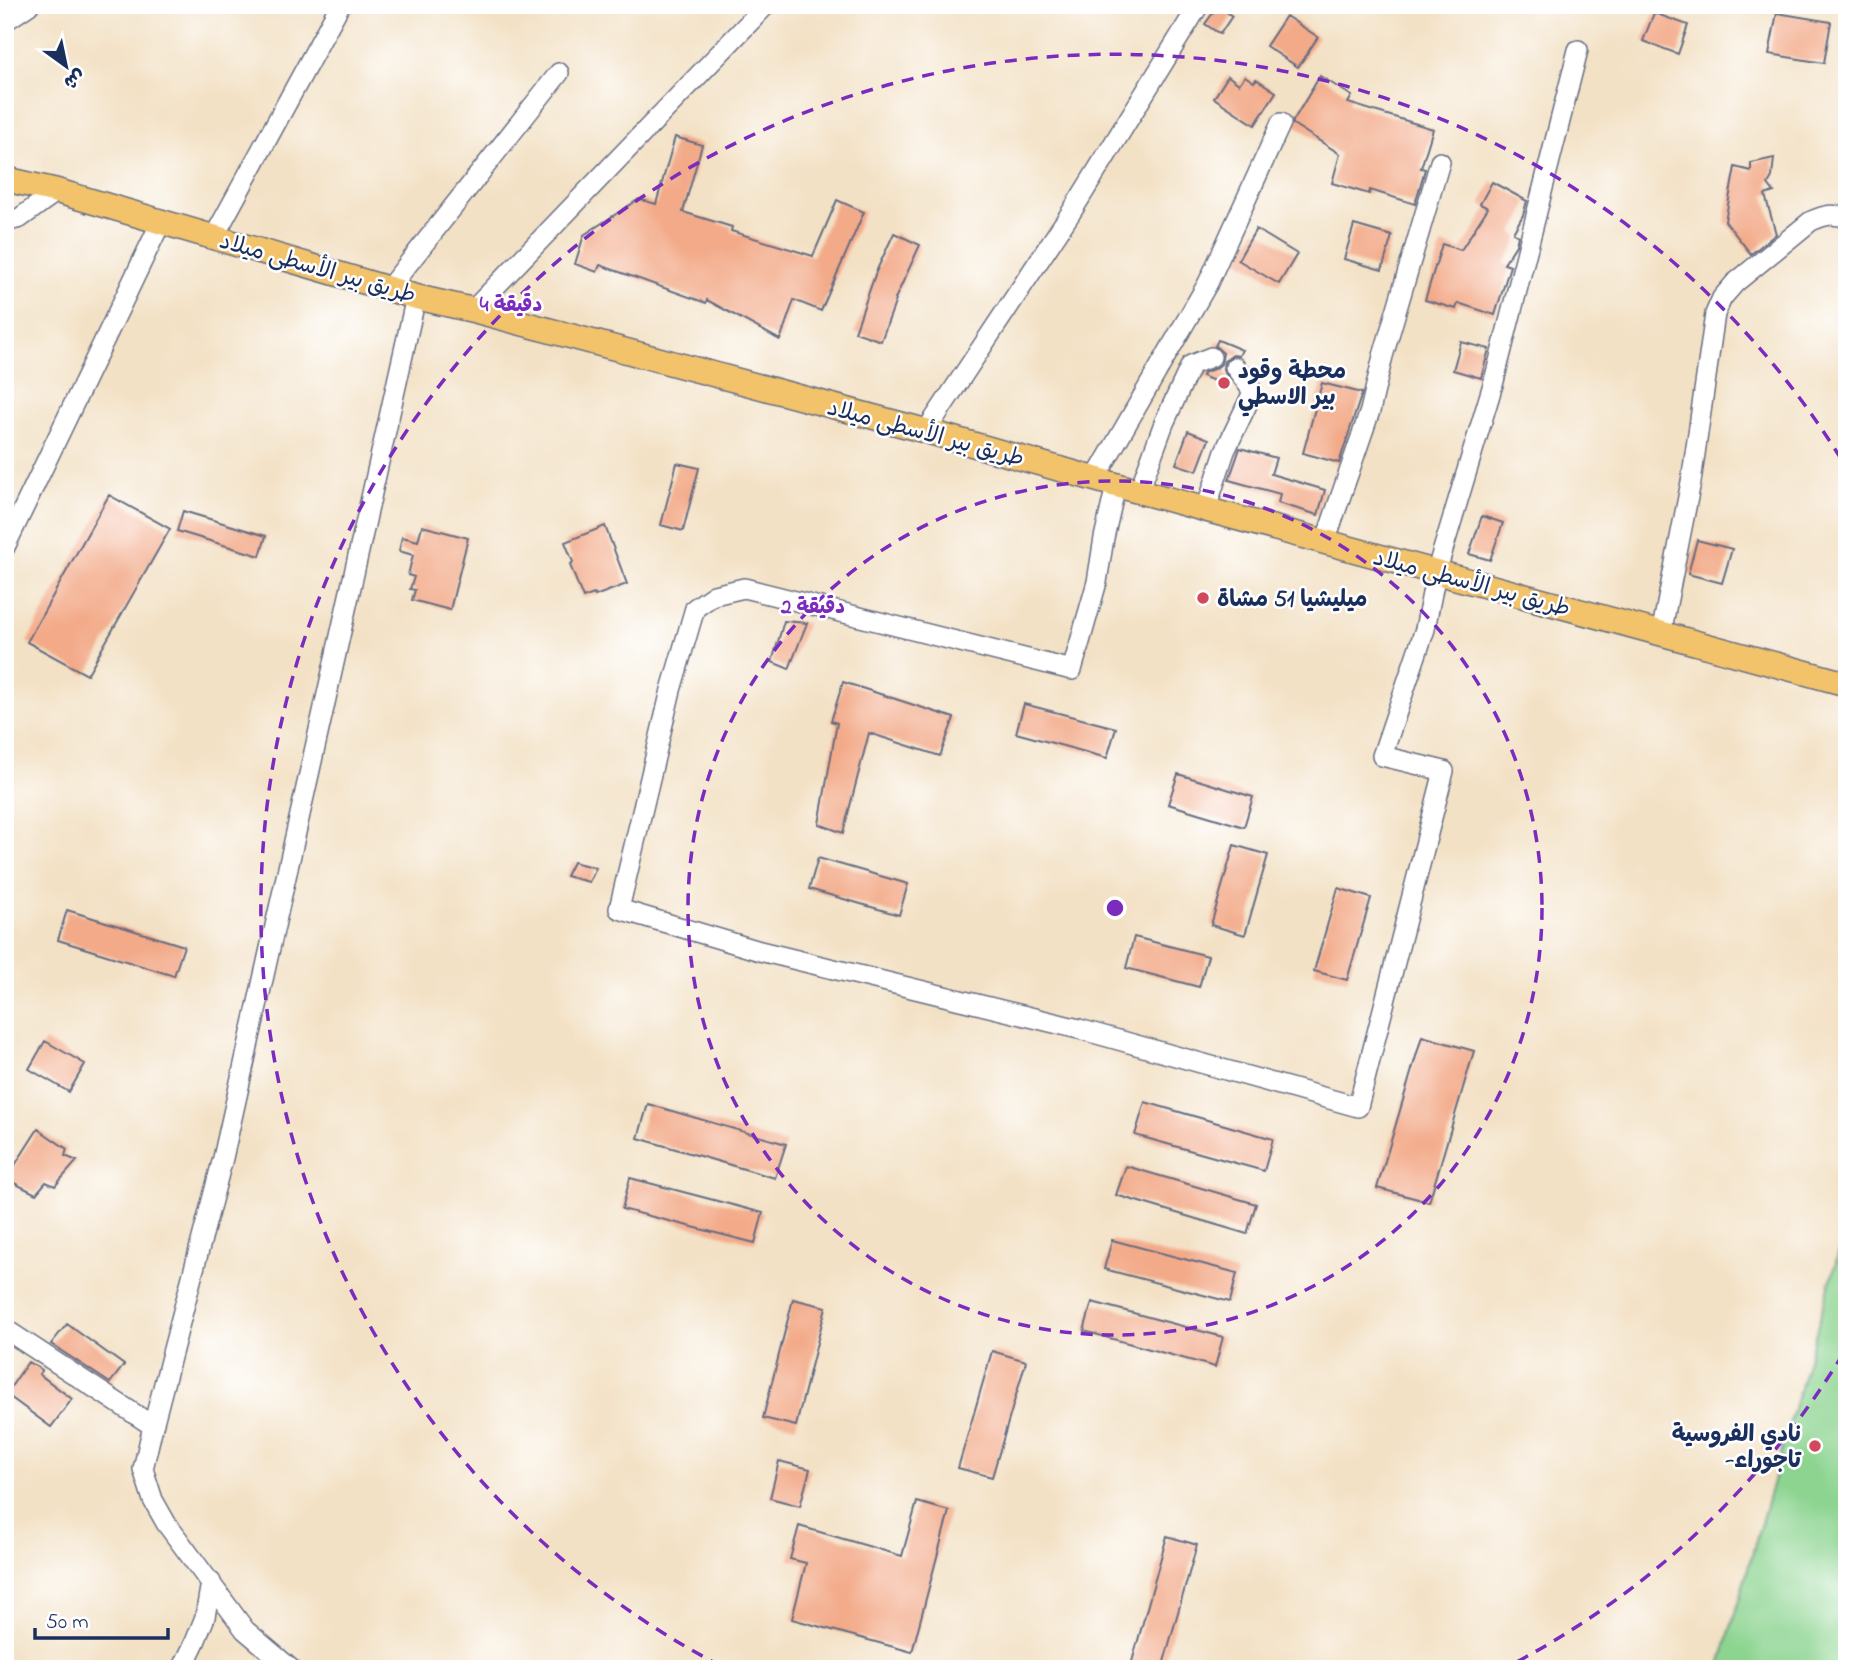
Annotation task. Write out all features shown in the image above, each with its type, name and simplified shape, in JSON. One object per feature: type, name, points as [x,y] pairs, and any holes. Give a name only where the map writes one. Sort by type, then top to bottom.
[{"type":"main road","name":"طريق بير الأسطى ميلاد","points":[[5,179],[57,191],[416,297],[926,432],[1847,684]]},
{"type":"street","points":[[5,21],[29,5]]},
{"type":"street","points":[[214,237],[340,5]]},
{"type":"street","points":[[473,310],[766,5]]},
{"type":"street","points":[[926,432],[1072,211],[1199,5]]},
{"type":"street","points":[[1281,122],[1117,485],[1097,582],[1072,670],[744,588],[715,595],[695,608],[671,690],[619,909],[760,951],[1079,1029],[1358,1107],[1444,771],[1382,756],[1424,629],[1436,573],[1494,381],[1578,50]]},
{"type":"street","points":[[389,288],[559,73]]},
{"type":"street","points":[[1325,541],[1370,411],[1397,307],[1440,162]]},
{"type":"street","points":[[5,222],[20,218],[57,191]]},
{"type":"street","points":[[1661,634],[1690,482],[1715,314],[1722,298],[1735,283],[1811,221],[1825,215],[1847,218]]},
{"type":"street","points":[[5,547],[161,222]]},
{"type":"street","points":[[291,1669],[245,1630],[166,1523],[153,1500],[144,1469],[226,1144],[416,297]]},
{"type":"street","points":[[1117,485],[1164,422],[1191,365],[1210,357]]},
{"type":"street","points":[[1206,509],[1225,451],[1252,394],[1247,382],[1235,367]]},
{"type":"street","points":[[5,1329],[153,1426]]},
{"type":"street","points":[[182,1669],[205,1617],[211,1582]]},
{"type":"green space","name":"نادي الفروسية -تاجوراء","points":[[1847,1224],[1847,1669],[1719,1669]]},
{"type":"building","points":[[1218,6],[1232,16],[1220,34],[1205,24]]},
{"type":"building","points":[[1654,13],[1688,25],[1678,54],[1643,41]]},
{"type":"building","points":[[1777,13],[1831,22],[1824,63],[1769,54]]},
{"type":"building","points":[[1286,16],[1318,37],[1298,67],[1266,46]]},
{"type":"building","points":[[1228,76],[1239,84],[1245,76],[1254,82],[1256,79],[1276,92],[1255,125],[1214,98]]},
{"type":"building","points":[[1320,76],[1352,96],[1348,103],[1433,129],[1421,168],[1425,169],[1415,204],[1370,190],[1369,194],[1332,183],[1340,154],[1293,124]]},
{"type":"building","points":[[675,137],[702,145],[683,212],[732,227],[731,231],[813,256],[837,200],[864,212],[821,311],[794,300],[780,340],[707,300],[706,303],[600,265],[597,272],[575,264],[584,235],[639,199],[656,204]]},
{"type":"building","points":[[1774,158],[1772,177],[1768,184],[1774,192],[1765,195],[1776,234],[1751,254],[1725,221],[1735,167],[1751,171],[1751,163]]},
{"type":"building","points":[[1492,182],[1527,201],[1513,233],[1518,236],[1516,245],[1504,264],[1510,266],[1495,315],[1458,303],[1456,309],[1425,300],[1442,244],[1461,250],[1488,208],[1480,204]]},
{"type":"building","points":[[1354,225],[1392,236],[1382,270],[1344,259]]},
{"type":"building","points":[[1256,229],[1297,254],[1279,284],[1238,260]]},
{"type":"building","points":[[894,233],[920,245],[895,299],[881,341],[855,332],[876,272]]},
{"type":"building","points":[[1218,340],[1242,350],[1239,356],[1233,355],[1224,361],[1223,369],[1229,380],[1226,386],[1202,376],[1221,364],[1223,353],[1215,346]]},
{"type":"building","points":[[1461,342],[1489,349],[1481,378],[1453,370]]},
{"type":"building","points":[[1322,383],[1362,393],[1339,463],[1303,453]]},
{"type":"building","points":[[1188,431],[1209,439],[1197,471],[1176,464]]},
{"type":"building","points":[[1240,448],[1276,458],[1271,474],[1325,490],[1318,515],[1278,503],[1280,494],[1229,480]]},
{"type":"building","points":[[677,463],[699,468],[683,531],[661,525]]},
{"type":"building","points":[[109,495],[170,529],[87,675],[27,642]]},
{"type":"building","points":[[183,511],[266,536],[260,556],[177,531]]},
{"type":"building","points":[[1482,516],[1503,523],[1490,560],[1469,554]]},
{"type":"building","points":[[422,526],[468,538],[450,610],[412,600],[415,590],[410,589],[414,577],[408,575],[413,555],[399,551],[402,537],[418,541]]},
{"type":"building","points":[[605,526],[627,584],[583,598],[570,565],[573,562],[565,542]]},
{"type":"building","points":[[1697,540],[1732,549],[1722,583],[1688,574]]},
{"type":"building","points":[[784,621],[807,623],[789,669],[772,662]]},
{"type":"building","points":[[843,682],[954,718],[940,756],[869,733],[843,833],[819,824],[837,723],[831,721]]},
{"type":"building","points":[[1024,704],[1116,728],[1107,758],[1016,733]]},
{"type":"building","points":[[1178,774],[1253,797],[1244,827],[1168,804]]},
{"type":"building","points":[[1234,845],[1268,855],[1245,935],[1211,925]]},
{"type":"building","points":[[818,858],[908,884],[899,915],[809,889]]},
{"type":"building","points":[[573,862],[596,868],[589,882],[566,876]]},
{"type":"building","points":[[1338,888],[1371,898],[1347,980],[1314,971]]},
{"type":"building","points":[[67,910],[184,946],[174,976],[58,940]]},
{"type":"building","points":[[1134,937],[1208,956],[1199,987],[1126,968]]},
{"type":"building","points":[[1422,1036],[1474,1051],[1429,1202],[1377,1188]]},
{"type":"building","points":[[45,1041],[85,1064],[69,1092],[29,1069]]},
{"type":"building","points":[[1145,1102],[1273,1139],[1264,1171],[1135,1135]]},
{"type":"building","points":[[648,1104],[786,1144],[775,1178],[638,1138]]},
{"type":"building","points":[[38,1129],[67,1149],[65,1156],[77,1161],[55,1186],[46,1182],[36,1194],[6,1179]]},
{"type":"building","points":[[1126,1166],[1256,1204],[1247,1234],[1116,1195]]},
{"type":"building","points":[[630,1178],[763,1213],[755,1243],[622,1209]]},
{"type":"building","points":[[1112,1240],[1237,1273],[1230,1302],[1104,1269]]},
{"type":"building","points":[[793,1299],[826,1307],[796,1426],[763,1418]]},
{"type":"building","points":[[1092,1302],[1223,1337],[1215,1367],[1084,1331]]},
{"type":"building","points":[[67,1324],[124,1365],[110,1383],[51,1344]]},
{"type":"building","points":[[992,1351],[1026,1361],[992,1477],[958,1468]]},
{"type":"building","points":[[28,1362],[42,1370],[39,1374],[72,1399],[51,1427],[6,1394]]},
{"type":"building","points":[[779,1461],[810,1469],[800,1506],[770,1498]]},
{"type":"building","points":[[917,1502],[949,1511],[912,1652],[792,1619],[806,1563],[790,1559],[799,1526],[902,1556]]},
{"type":"building","points":[[1167,1536],[1197,1545],[1162,1669],[1130,1669]]},
{"type":"place","name":"محطة وقود بير الاسطي","points":[[1224,383]]},
{"type":"place","name":"ميليشيا 51 مشاة","points":[[1203,598]]},
{"type":"place","name":"نادي الفروسية -تاجوراء","points":[[1815,1446]]}]
